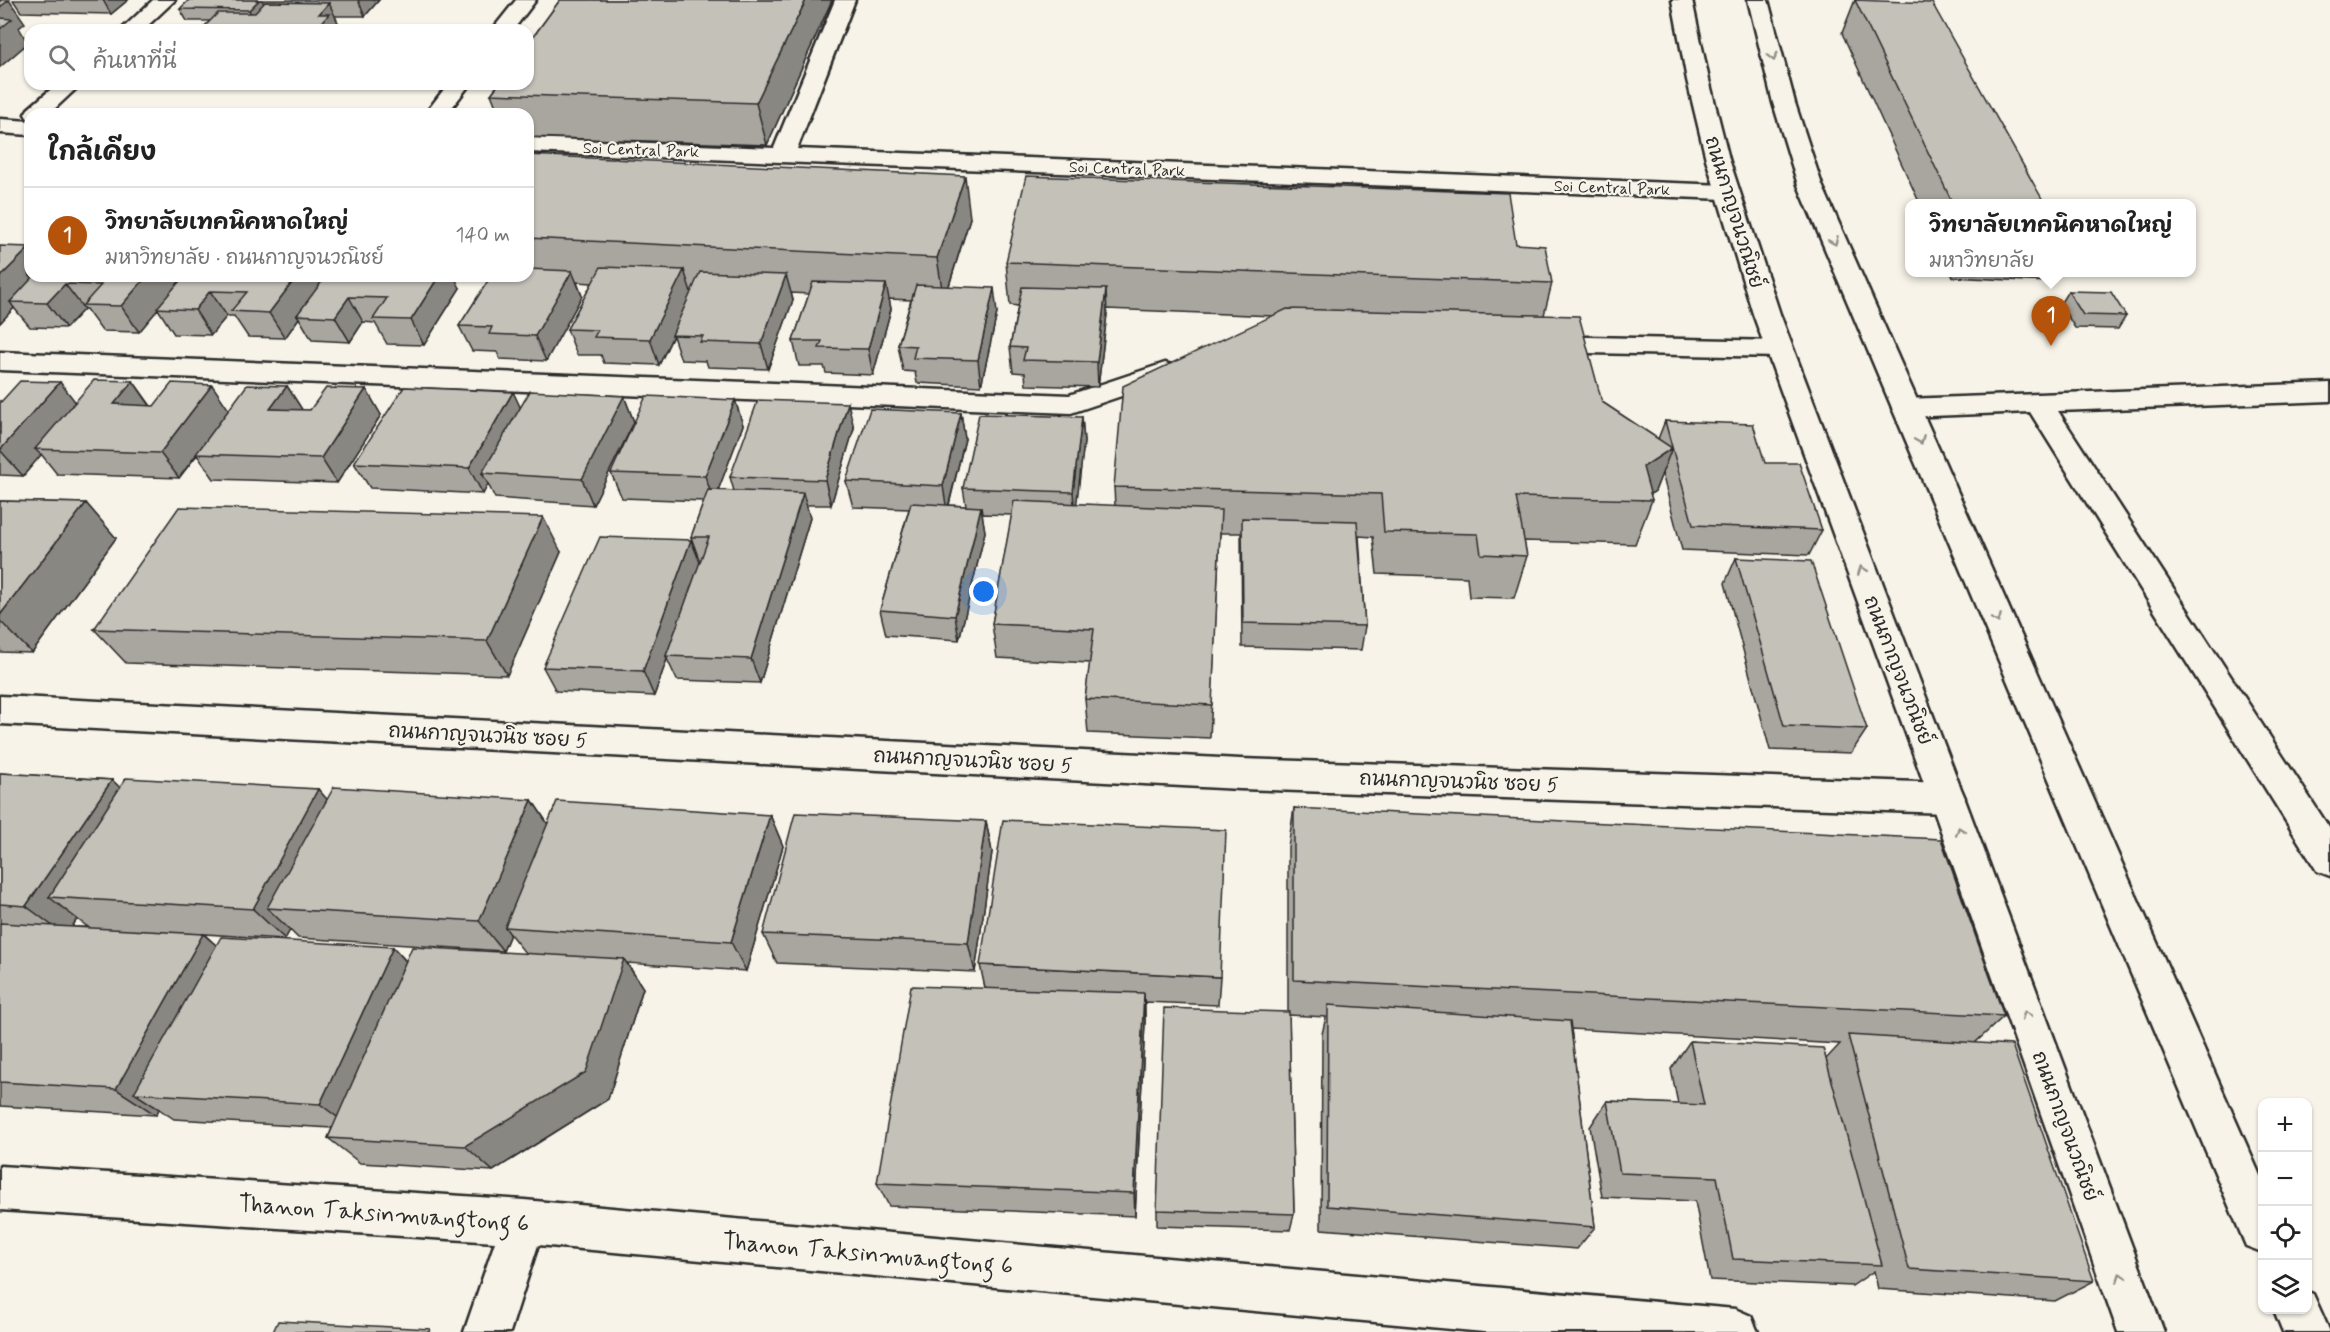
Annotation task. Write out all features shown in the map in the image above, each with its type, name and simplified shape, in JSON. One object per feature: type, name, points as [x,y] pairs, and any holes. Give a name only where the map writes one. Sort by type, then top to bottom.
[{"type":"street","points":[[138,24],[165,0]]},
{"type":"street","points":[[507,24],[526,0]]},
{"type":"street","points":[[783,154],[845,0]]},
{"type":"street","name":"ถนนกาญจนวณิชย์","points":[[1682,0],[1725,192],[1779,349],[1947,798],[2141,1332]]},
{"type":"street","points":[[1758,0],[1784,103],[1810,185],[2258,1221]]},
{"type":"street","points":[[41,108],[63,90]]},
{"type":"street","points":[[441,108],[454,90]]},
{"type":"street","name":"Soi Central Park","points":[[534,145],[1725,192]]},
{"type":"street","points":[[1519,344],[1779,349]]},
{"type":"street","points":[[0,361],[1071,404],[1193,362]]},
{"type":"street","points":[[1906,408],[2330,392]]},
{"type":"street","points":[[2039,404],[2330,860]]},
{"type":"street","name":"ถนนกาญจนวนิช ซอย 5","points":[[0,710],[1240,774],[1947,798]]},
{"type":"street","name":"Thanon Taksinmuangtong 6","points":[[0,1188],[524,1222],[1735,1332]]},
{"type":"street","points":[[487,1332],[524,1222]]},
{"type":"street","points":[[2299,1314],[2307,1332]]},
{"type":"building","points":[[0,0],[9,0],[0,7]]},
{"type":"building","points":[[189,0],[259,0],[249,10],[180,9]]},
{"type":"building","points":[[560,0],[806,0],[756,103],[491,94],[494,90],[534,90],[534,36]]},
{"type":"building","points":[[1855,0],[1932,3],[2042,199],[1951,199]]},
{"type":"building","points":[[265,2],[329,3],[319,14],[329,14],[321,24],[207,24],[218,13],[255,13]]},
{"type":"building","points":[[0,18],[12,19],[0,29]]},
{"type":"building","points":[[534,155],[965,176],[937,258],[534,238]]},
{"type":"building","points":[[1026,176],[1508,193],[1516,244],[1545,246],[1552,283],[1006,262]]},
{"type":"building","points":[[0,246],[24,247],[24,253],[0,277]]},
{"type":"building","points":[[601,267],[684,270],[650,339],[594,337],[598,330],[567,329]]},
{"type":"building","points":[[534,269],[572,271],[535,336],[489,334],[492,327],[459,326],[487,282],[534,282]]},
{"type":"building","points":[[700,272],[786,275],[761,344],[700,342],[703,336],[672,335]]},
{"type":"building","points":[[28,282],[142,282],[121,306],[83,305],[101,285],[65,284],[47,303],[10,302]]},
{"type":"building","points":[[179,282],[292,282],[269,313],[231,311],[247,292],[210,291],[195,310],[157,308]]},
{"type":"building","points":[[322,282],[435,282],[411,320],[373,319],[387,298],[349,297],[335,317],[297,315]]},
{"type":"building","points":[[813,282],[886,284],[868,349],[819,348],[822,341],[793,341]]},
{"type":"building","points":[[916,285],[994,288],[978,360],[913,358],[916,346],[898,345]]},
{"type":"building","points":[[1022,287],[1106,289],[1097,362],[1023,360],[1026,348],[1010,347]]},
{"type":"building","points":[[2068,291],[2111,292],[2126,316],[2083,315]]},
{"type":"building","points":[[1287,309],[1579,316],[1602,402],[1672,448],[1643,467],[1652,500],[1516,497],[1527,556],[1481,554],[1478,534],[1384,532],[1381,494],[1114,487],[1123,386]]},
{"type":"building","points":[[94,380],[133,381],[114,404],[154,406],[172,383],[212,385],[160,453],[35,449]]},
{"type":"building","points":[[20,381],[60,382],[0,450],[0,403]]},
{"type":"building","points":[[247,385],[287,386],[270,409],[310,410],[326,388],[366,389],[321,458],[196,454]]},
{"type":"building","points":[[404,387],[513,392],[469,468],[354,463]]},
{"type":"building","points":[[530,391],[624,396],[582,479],[482,473]]},
{"type":"building","points":[[646,396],[735,400],[705,476],[611,473]]},
{"type":"building","points":[[758,400],[848,403],[825,480],[730,477]]},
{"type":"building","points":[[870,409],[961,413],[943,486],[846,481]]},
{"type":"building","points":[[979,414],[1082,417],[1073,492],[963,488]]},
{"type":"building","points":[[1665,421],[1753,424],[1765,463],[1799,463],[1822,530],[1693,525]]},
{"type":"building","points":[[708,490],[803,493],[751,659],[666,656],[709,537],[691,537]]},
{"type":"building","points":[[0,501],[86,503],[0,615]]},
{"type":"building","points":[[1014,501],[1221,510],[1212,705],[1085,699],[1094,629],[992,624]]},
{"type":"building","points":[[911,503],[981,507],[955,616],[880,610]]},
{"type":"building","points":[[179,507],[543,517],[487,641],[94,629]]},
{"type":"building","points":[[1242,518],[1357,521],[1365,626],[1243,623]]},
{"type":"building","points":[[600,537],[691,540],[643,671],[543,667]]},
{"type":"building","points":[[1736,558],[1811,561],[1867,729],[1784,726]]},
{"type":"building","points":[[0,773],[112,780],[26,906],[0,904]]},
{"type":"building","points":[[126,778],[318,789],[253,909],[49,897]]},
{"type":"building","points":[[334,787],[532,800],[479,921],[267,908]]},
{"type":"building","points":[[557,801],[770,815],[731,942],[505,927]]},
{"type":"building","points":[[1294,808],[1941,839],[2004,1016],[1294,980]]},
{"type":"building","points":[[795,813],[986,821],[968,943],[763,934]]},
{"type":"building","points":[[1003,820],[1226,830],[1220,977],[980,965]]},
{"type":"building","points":[[0,923],[203,934],[116,1089],[0,1082]]},
{"type":"building","points":[[221,937],[393,947],[320,1104],[134,1093]]},
{"type":"building","points":[[412,947],[624,959],[586,1072],[465,1146],[328,1138]]},
{"type":"building","points":[[911,986],[1144,993],[1134,1193],[877,1183]]},
{"type":"building","points":[[1328,1005],[1570,1021],[1595,1227],[1327,1206]]},
{"type":"building","points":[[1164,1008],[1289,1012],[1294,1214],[1157,1210]]},
{"type":"building","points":[[1848,1035],[2012,1045],[2094,1281],[1909,1269]]},
{"type":"building","points":[[1690,1041],[1823,1048],[1882,1265],[1733,1259],[1717,1177],[1620,1173],[1607,1101],[1704,1105]]},
{"type":"building","points":[[278,1321],[430,1329],[429,1332],[273,1332]]},
{"type":"place","name":"วิทยาลัยเทคนิคหาดใหญ่","points":[[2051,346]]}]
